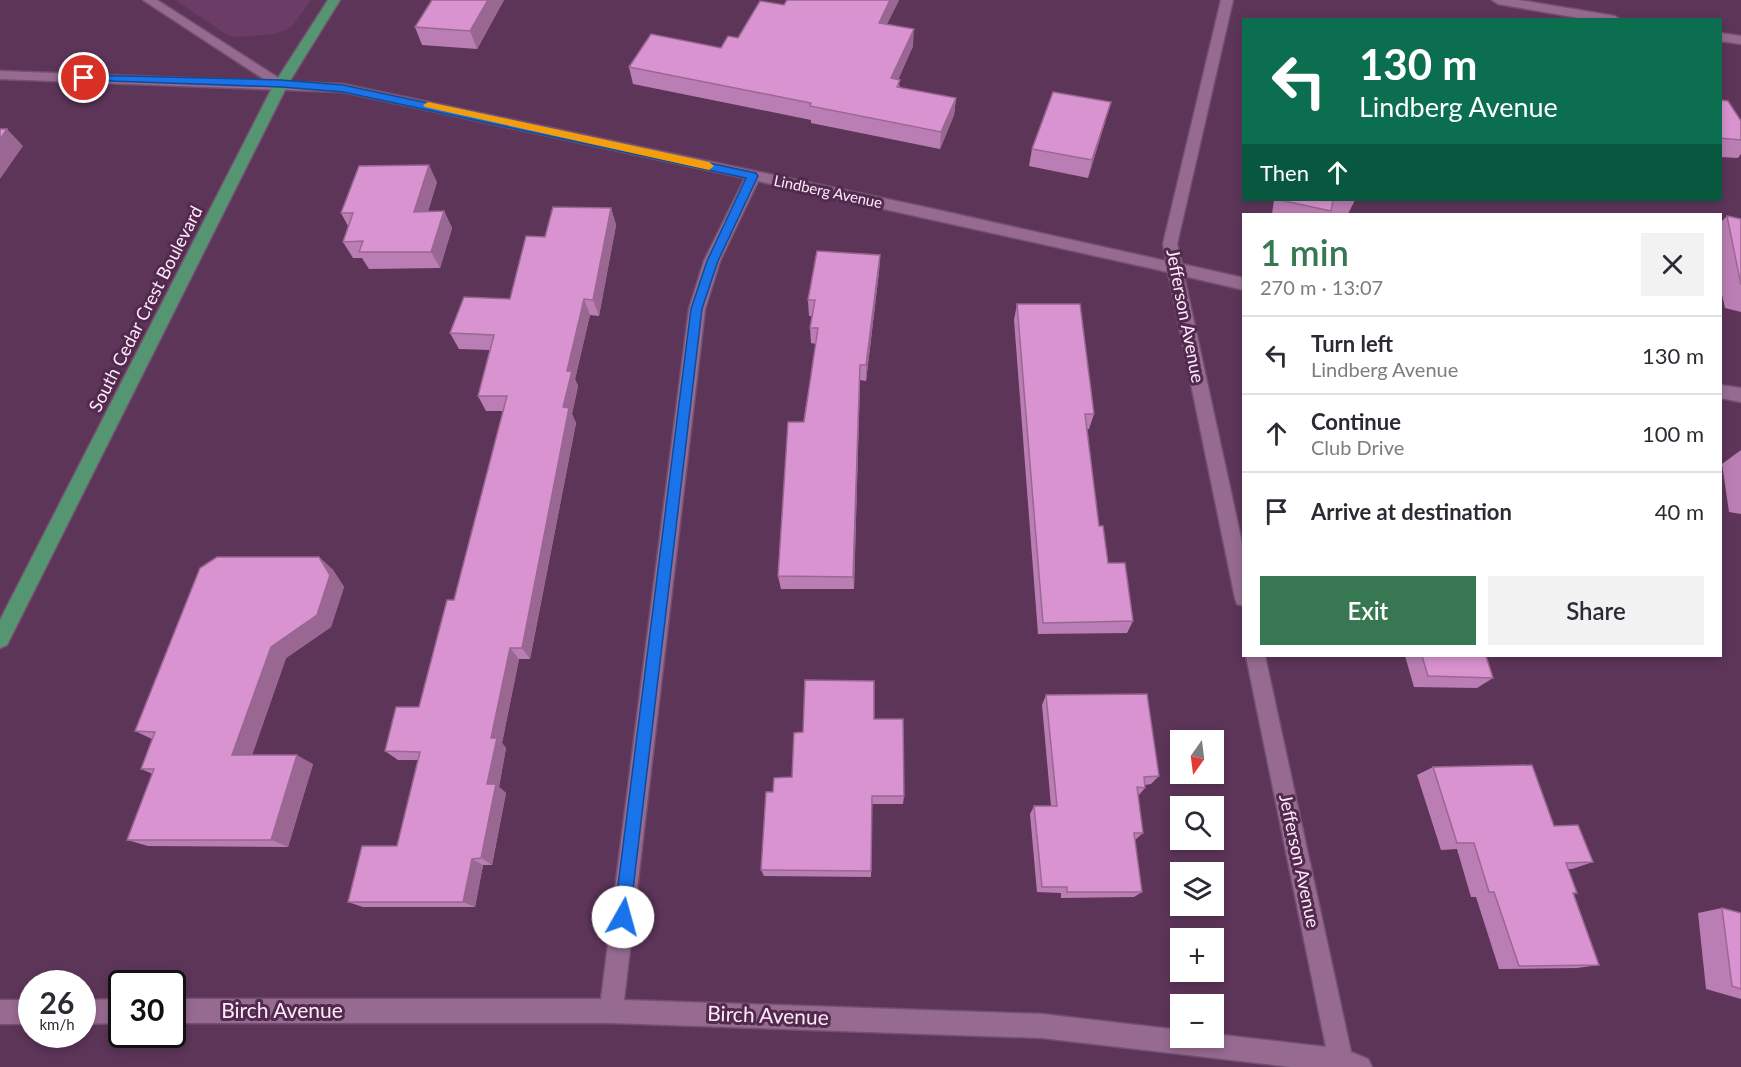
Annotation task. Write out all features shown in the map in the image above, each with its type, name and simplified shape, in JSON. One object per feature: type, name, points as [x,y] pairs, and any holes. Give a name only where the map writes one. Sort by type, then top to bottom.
[{"type":"main road","name":"South Cedar Crest Boulevard","points":[[0,639],[281,84],[333,0]]},
{"type":"street","name":"Lindberg Avenue","points":[[149,0],[281,84],[343,88],[379,94],[1242,284]]},
{"type":"street","name":"Jefferson Avenue","points":[[1227,0],[1170,244],[1242,589]]},
{"type":"street","points":[[1498,0],[1603,18]]},
{"type":"street","points":[[1722,37],[1741,40]]},
{"type":"street","points":[[0,75],[281,84]]},
{"type":"street","points":[[611,1011],[697,309],[712,261],[753,176]]},
{"type":"street","points":[[1722,391],[1741,395]]},
{"type":"street","name":"Jefferson Avenue","points":[[1256,657],[1348,1065]]},
{"type":"street","name":"Birch Avenue","points":[[186,1011],[611,1011],[1042,1026],[1348,1065]]},
{"type":"street","points":[[0,1012],[18,1012]]},
{"type":"shaded area","points":[[175,0],[311,0],[294,24],[286,30],[275,34],[239,37],[229,36]]},
{"type":"building","points":[[432,0],[488,0],[470,31],[415,27]]},
{"type":"building","points":[[787,0],[890,0],[879,23],[914,29],[891,78],[900,80],[897,87],[956,98],[941,132],[810,106],[811,103],[629,67],[651,34],[721,48],[728,36],[738,38],[760,1],[784,5]]},
{"type":"building","points":[[1053,92],[1111,102],[1092,160],[1032,149]]},
{"type":"building","points":[[1722,100],[1728,101],[1741,121],[1741,140],[1722,138]]},
{"type":"building","points":[[0,129],[7,129],[0,139]]},
{"type":"building","points":[[429,165],[414,212],[444,211],[431,252],[359,252],[363,241],[343,242],[353,213],[341,213],[359,166]]},
{"type":"building","points":[[1285,201],[1333,201],[1331,211]]},
{"type":"building","points":[[553,207],[611,208],[593,300],[584,299],[567,371],[572,371],[563,407],[569,408],[522,648],[510,648],[491,738],[497,738],[487,784],[496,784],[481,858],[472,859],[463,902],[348,902],[362,846],[397,846],[420,752],[385,751],[396,707],[419,707],[447,600],[454,600],[507,396],[478,396],[494,335],[450,333],[464,297],[510,299],[526,236],[545,237]]},
{"type":"building","points":[[1727,216],[1741,219],[1741,285]]},
{"type":"building","points":[[817,251],[880,255],[866,365],[860,365],[853,577],[778,576],[788,422],[804,422],[818,328],[810,328],[815,300],[808,300]]},
{"type":"building","points":[[1017,304],[1080,304],[1094,414],[1085,414],[1099,526],[1103,526],[1108,563],[1125,563],[1133,621],[1043,623]]},
{"type":"building","points":[[217,557],[319,557],[330,575],[317,615],[271,647],[232,755],[297,755],[271,840],[127,840],[154,769],[141,769],[155,732],[135,731],[200,568]]},
{"type":"building","points":[[1422,657],[1486,657],[1493,678],[1428,676]]},
{"type":"building","points":[[805,680],[874,681],[874,719],[903,719],[904,796],[872,796],[871,871],[761,870],[766,792],[773,792],[774,778],[792,777],[794,733],[803,732]]},
{"type":"building","points":[[1147,694],[1159,776],[1144,777],[1145,788],[1137,787],[1143,833],[1134,833],[1142,892],[1067,892],[1067,887],[1042,887],[1034,806],[1057,806],[1046,695]]},
{"type":"building","points":[[1532,765],[1554,826],[1578,825],[1593,862],[1566,863],[1577,893],[1573,893],[1599,965],[1519,966],[1494,892],[1489,892],[1474,843],[1457,843],[1433,767]]},
{"type":"building","points":[[1722,908],[1741,913],[1741,989],[1732,986]]},
{"type":"slow traffic","points":[[428,105],[709,166]]},
{"type":"route","points":[[84,78],[343,88],[753,176],[712,261],[697,309],[623,917]]}]
